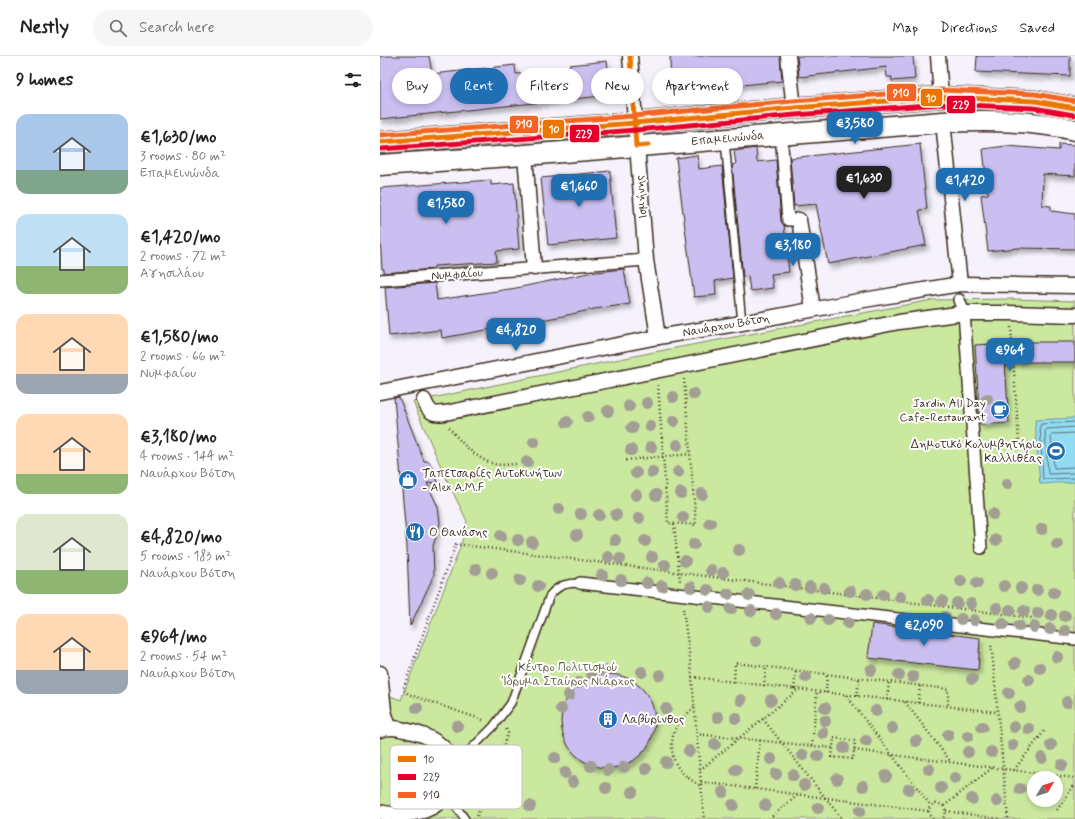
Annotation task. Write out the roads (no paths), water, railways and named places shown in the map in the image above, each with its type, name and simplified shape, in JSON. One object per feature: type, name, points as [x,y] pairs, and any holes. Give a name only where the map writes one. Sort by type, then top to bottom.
[{"type":"main road","name":"Επαμεινώνδα","points":[[380,142],[635,123],[794,108],[941,98],[1035,101],[1075,108]]},
{"type":"main road","name":"Επαμεινώνδα","points":[[380,165],[943,122],[1022,122],[1075,130]]},
{"type":"street","name":"Ισμήνης","points":[[630,56],[646,260],[658,337]]},
{"type":"street","points":[[788,56],[794,108]]},
{"type":"street","points":[[938,56],[941,98]]},
{"type":"street","points":[[943,122],[960,284]]},
{"type":"street","points":[[781,134],[788,220],[799,220],[813,309]]},
{"type":"street","points":[[525,155],[534,268]]},
{"type":"street","name":"Νυμφαίου","points":[[380,280],[646,260]]},
{"type":"street","name":"Ναυάρχου Βότση","points":[[380,392],[658,337],[960,284],[1075,286]]},
{"type":"street","points":[[959,300],[964,313],[981,548]]},
{"type":"street","points":[[424,400],[428,409],[434,414],[445,413],[899,322],[964,313],[1075,315]]},
{"type":"street","points":[[580,583],[682,600],[1075,639]]},
{"type":"street","points":[[380,673],[384,711],[384,728],[421,734],[439,745]]},
{"type":"street","points":[[385,815],[418,816],[431,809]]},
{"type":"lane","points":[[725,139],[742,323]]},
{"type":"lane","points":[[417,385],[424,400]]},
{"type":"lane","points":[[473,745],[494,724],[511,703],[550,595],[555,589],[562,585],[569,583],[580,583]]},
{"type":"lane","points":[[457,809],[465,819]]},
{"type":"water","name":"Δημοτικό Κολυμβητήριο Καλλιθέας","points":[[1075,418],[1075,482],[1040,484],[1035,420]]},
{"type":"place","name":"Jardin All Day Cafe-Restaurant","points":[[1000,410]]},
{"type":"place","name":"Δημοτικό Κολυμβητήριο Καλλιθέας","points":[[1056,451]]},
{"type":"place","name":"Ταπετσαρίες Αυτοκινήτων - Alex A.M.F","points":[[408,480]]},
{"type":"place","name":"Ο Θανάσης","points":[[415,532]]},
{"type":"place","name":"Λαβύρινθος","points":[[608,719]]},
{"type":"park label","name":"Κέντρο Πολιτισμού Ίδρυμα Σταύρος Νιάρχος","points":[[568,674]]}]
